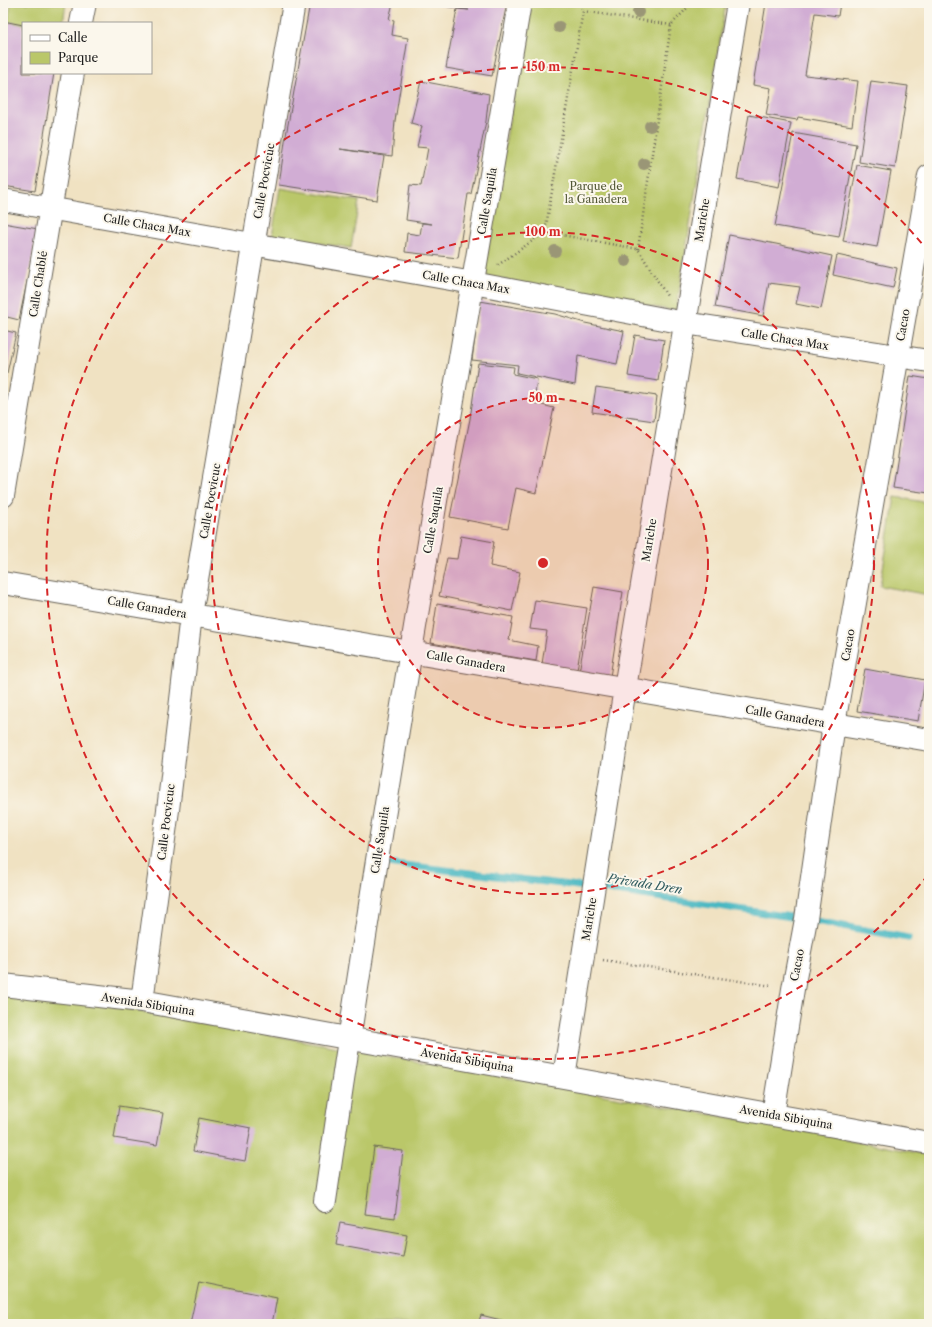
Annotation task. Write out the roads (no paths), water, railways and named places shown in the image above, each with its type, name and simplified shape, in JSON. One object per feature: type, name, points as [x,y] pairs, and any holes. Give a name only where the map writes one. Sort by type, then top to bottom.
[{"type":"street","points":[[81,22],[85,3]]},
{"type":"street","name":"Calle Pocvicuc","points":[[142,1001],[168,810],[191,615],[294,3]]},
{"type":"street","name":"Calle Saquila","points":[[325,1201],[348,1038],[520,3]]},
{"type":"street","name":"Mariche","points":[[564,1077],[625,688],[738,3]]},
{"type":"street","name":"Calle Chablé","points":[[3,496],[73,74]]},
{"type":"street","name":"Cacao","points":[[773,1115],[806,919],[834,724],[929,176]]},
{"type":"street","name":"Calle Chaca Max","points":[[3,200],[473,283],[685,323],[929,362]]},
{"type":"street","name":"Calle Ganadera","points":[[3,583],[929,740]]},
{"type":"street","name":"Avenida Sibiquina","points":[[3,985],[142,1001],[929,1143]]},
{"type":"waterway","name":"Privada Dren","points":[[379,862],[595,888],[805,919],[908,938]]},
{"type":"park label","name":"Parque de la Ganadera","points":[[596,192]]}]
